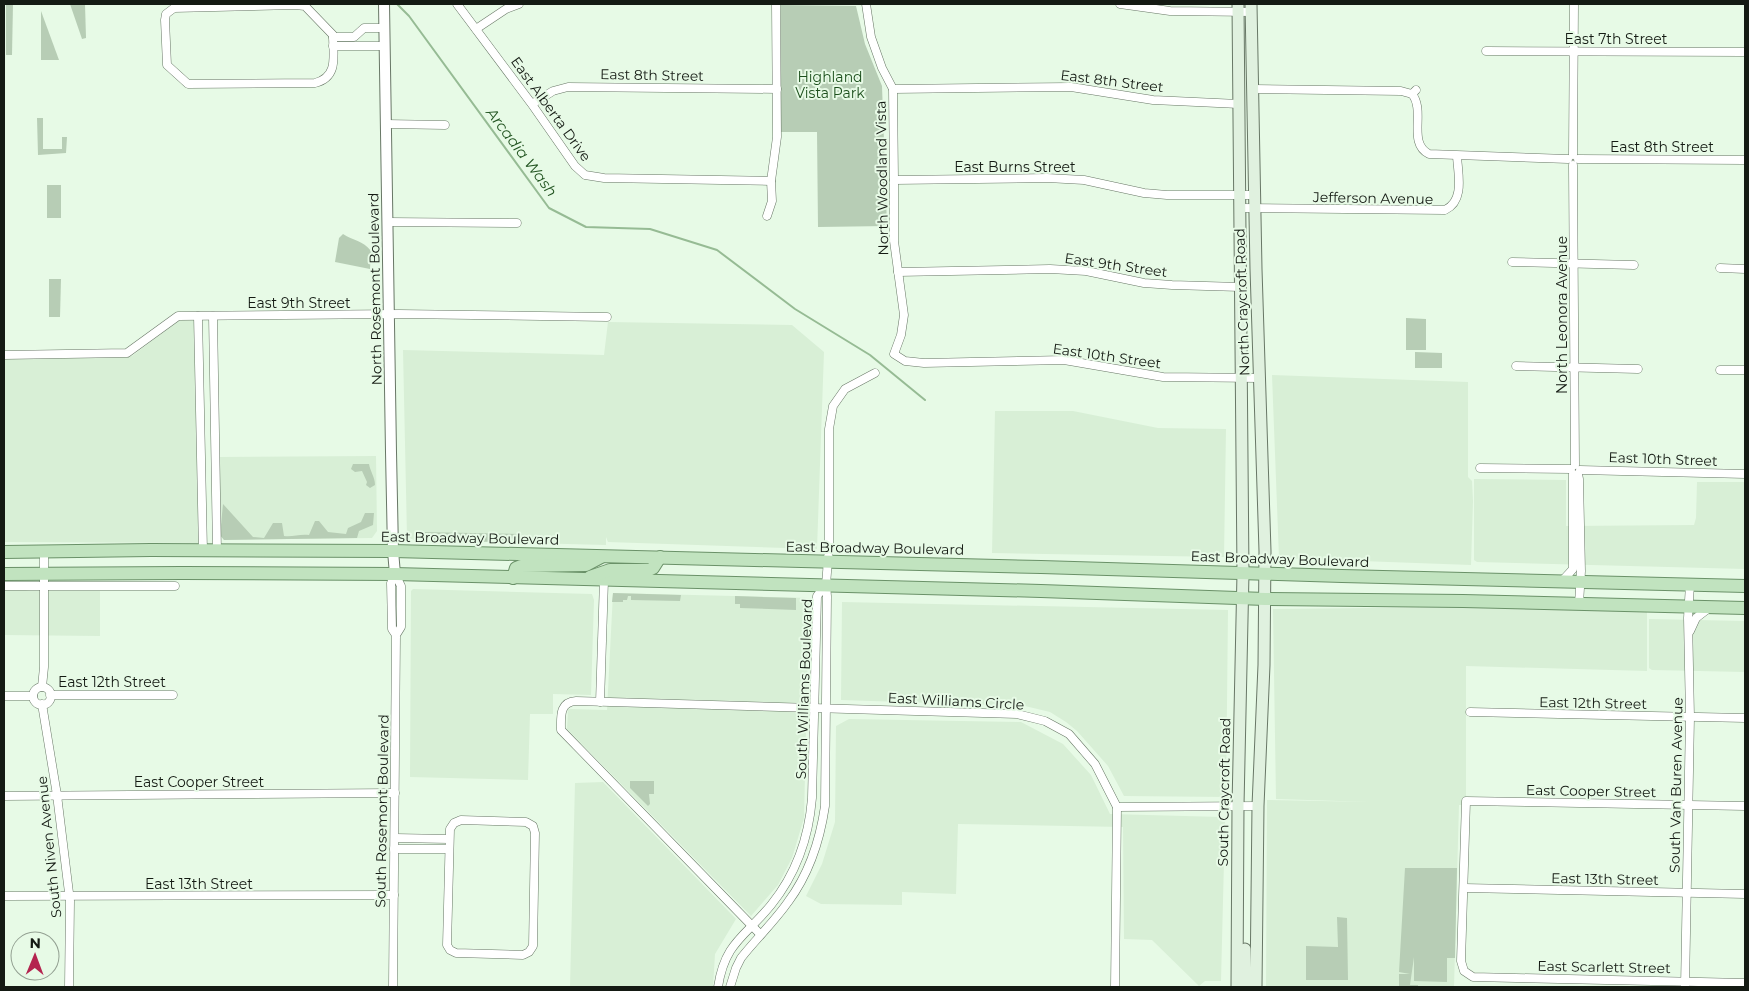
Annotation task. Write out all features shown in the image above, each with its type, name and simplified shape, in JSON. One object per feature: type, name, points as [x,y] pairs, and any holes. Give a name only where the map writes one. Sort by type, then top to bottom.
[{"type":"main road","name":"North Craycroft Road","points":[[1238,7],[1243,598]]},
{"type":"main road","name":"North Craycroft Road","points":[[1252,8],[1254,209],[1264,492],[1265,599]]},
{"type":"main road","name":"East Broadway Boulevard","points":[[4,552],[393,551],[1745,586]]},
{"type":"main road","points":[[513,578],[516,568],[521,566],[586,565],[603,556]]},
{"type":"main road","points":[[583,580],[610,570],[649,570],[653,568],[660,557]]},
{"type":"main road","points":[[4,574],[45,580],[395,574],[1265,599],[1745,608]]},
{"type":"main road","name":"South Craycroft Road","points":[[1237,987],[1238,806],[1243,598]]},
{"type":"main road","points":[[1256,987],[1258,806],[1265,599]]},
{"type":"main road","points":[[1727,608],[1745,600]]},
{"type":"main road","points":[[1238,914],[1245,930],[1246,987]]},
{"type":"street","name":"North Rosemont Boulevard","points":[[384,4],[393,551],[395,574]]},
{"type":"street","name":"East Alberta Drive","points":[[457,4],[532,104],[575,166],[585,175],[604,178],[771,181]]},
{"type":"street","points":[[476,30],[506,9],[519,4]]},
{"type":"street","points":[[767,216],[772,202],[771,181],[777,136],[776,4]]},
{"type":"street","name":"North Woodland Vista","points":[[866,4],[871,37],[892,89],[894,256],[904,315],[901,335],[894,354]]},
{"type":"street","points":[[1120,4],[1170,11],[1238,7],[1252,8]]},
{"type":"street","name":"North Leonora Avenue","points":[[1574,4],[1575,470],[1577,548],[1581,582],[1580,604]]},
{"type":"street","points":[[305,6],[333,37],[333,46],[332,71],[329,81],[315,83],[188,84],[168,67],[165,20],[170,10],[179,7],[305,6]]},
{"type":"street","points":[[333,37],[354,37],[364,28],[385,28]]},
{"type":"street","points":[[358,46],[359,33]]},
{"type":"street","points":[[333,46],[385,46]]},
{"type":"street","name":"East 7th Street","points":[[1486,52],[1745,52]]},
{"type":"street","name":"East 8th Street","points":[[892,89],[1071,86],[1152,100],[1239,104]]},
{"type":"street","name":"East 8th Street","points":[[532,104],[553,91],[568,87],[777,89]]},
{"type":"street","name":"East 8th Street","points":[[1253,89],[1401,90],[1414,92],[1418,106],[1418,138],[1421,148],[1429,154],[1573,160],[1745,160]]},
{"type":"street","points":[[386,124],[445,124]]},
{"type":"street","name":"Jefferson Avenue","points":[[1241,208],[1445,210],[1451,208],[1458,199],[1457,156]]},
{"type":"street","name":"East Burns Street","points":[[894,180],[1057,178],[1084,180],[1167,195],[1255,195]]},
{"type":"street","points":[[388,222],[517,223]]},
{"type":"street","points":[[1512,262],[1634,265]]},
{"type":"street","points":[[1720,268],[1745,268]]},
{"type":"street","name":"East 9th Street","points":[[898,272],[1050,269],[1086,271],[1144,283],[1172,286],[1240,286]]},
{"type":"street","name":"East 9th Street","points":[[4,355],[127,353],[178,316],[390,314],[607,317]]},
{"type":"street","points":[[198,316],[203,551]]},
{"type":"street","points":[[213,316],[217,550]]},
{"type":"street","name":"East 10th Street","points":[[894,354],[905,361],[924,363],[1064,360],[1163,377],[1259,378]]},
{"type":"street","points":[[1516,366],[1638,369]]},
{"type":"street","points":[[1720,370],[1745,370]]},
{"type":"street","points":[[826,586],[828,561],[829,429],[833,406],[845,389],[875,373]]},
{"type":"street","name":"East 10th Street","points":[[1480,468],[1745,474]]},
{"type":"street","name":"North Leonora Avenue","points":[[1562,581],[1573,569],[1577,548]]},
{"type":"street","points":[[42,687],[44,667],[44,551]]},
{"type":"street","name":"South Rosemont Boulevard","points":[[393,987],[396,635],[401,627],[401,586],[395,574]]},
{"type":"street","points":[[4,586],[45,580],[174,586]]},
{"type":"street","points":[[600,702],[604,580]]},
{"type":"street","name":"South Van Buren Avenue","points":[[1685,984],[1690,717],[1690,584]]},
{"type":"street","name":"South Williams Boulevard","points":[[718,987],[726,957],[740,937],[772,904],[783,889],[792,874],[804,842],[811,811],[817,596],[826,586]]},
{"type":"street","name":"South Williams Boulevard","points":[[730,987],[741,958],[787,904],[805,875],[814,850],[825,806],[826,586]]},
{"type":"street","points":[[1689,638],[1696,618],[1710,607]]},
{"type":"street","points":[[42,687],[47,689],[50,695],[48,702],[42,704],[35,702],[33,696],[34,691],[42,687]]},
{"type":"street","name":"East 12th Street","points":[[50,695],[173,695]]},
{"type":"street","points":[[4,696],[33,696]]},
{"type":"street","name":"East Williams Circle","points":[[760,934],[561,730],[561,711],[564,706],[572,702],[600,702],[1016,714],[1046,721],[1069,734],[1095,764],[1116,806],[1115,987]]},
{"type":"street","name":"South Niven Avenue","points":[[42,704],[57,795],[69,897],[69,987]]},
{"type":"street","name":"East 12th Street","points":[[1470,712],[1745,718]]},
{"type":"street","name":"East Cooper Street","points":[[4,796],[395,793]]},
{"type":"street","name":"East Cooper Street","points":[[1464,888],[1466,801],[1745,806]]},
{"type":"street","points":[[1116,806],[1258,806]]},
{"type":"street","points":[[460,820],[526,822],[533,826],[535,833],[533,946],[529,952],[523,955],[456,953],[450,950],[447,945],[449,839],[450,829],[454,823],[460,820]]},
{"type":"street","points":[[394,838],[449,839]]},
{"type":"street","points":[[394,849],[449,849]]},
{"type":"street","name":"East 13th Street","points":[[1464,888],[1745,894]]},
{"type":"street","name":"East Scarlett Street","points":[[1464,888],[1461,961],[1464,970],[1473,977],[1685,984],[1745,983]]},
{"type":"street","name":"East 13th Street","points":[[4,896],[394,895]]},
{"type":"shaded area","points":[[188,318],[197,319],[200,543],[4,542],[4,358],[132,356],[178,321]]},
{"type":"shaded area","points":[[608,322],[792,325],[824,352],[817,549],[608,542],[606,537],[606,545],[414,540],[407,537],[403,350],[604,355]]},
{"type":"shaded area","points":[[1272,375],[1468,382],[1468,477],[1472,481],[1473,501],[1471,565],[1279,558]]},
{"type":"shaded area","points":[[995,411],[1073,411],[1158,428],[1226,429],[1224,557],[992,553]]},
{"type":"shaded area","points":[[376,456],[377,531],[372,538],[224,540],[220,535],[219,457]]},
{"type":"shaded area","points":[[1474,479],[1566,480],[1566,526],[1694,525],[1696,518],[1697,482],[1745,482],[1745,569],[1477,562],[1474,560]]},
{"type":"shaded area","points":[[21,589],[30,591],[100,591],[100,636],[4,635],[4,590]]},
{"type":"shaded area","points":[[413,589],[592,594],[594,600],[591,695],[553,694],[553,714],[530,714],[528,780],[410,777],[411,591]]},
{"type":"shaded area","points":[[613,593],[809,598],[804,818],[792,858],[778,885],[751,916],[567,729],[568,709],[607,710]]},
{"type":"shaded area","points":[[842,602],[1228,610],[1226,797],[1124,796],[1108,766],[1077,731],[1050,712],[1025,706],[841,700]]},
{"type":"shaded area","points":[[1467,607],[1647,612],[1647,671],[1466,666],[1466,805],[1459,805],[1454,987],[1266,987],[1267,800],[1371,802],[1276,799],[1273,609]]},
{"type":"shaded area","points":[[1649,619],[1745,621],[1745,672],[1652,670],[1649,668]]},
{"type":"shaded area","points":[[849,719],[1021,722],[1063,744],[1091,775],[1110,814],[1222,817],[1225,821],[1221,981],[1205,981],[1199,986],[1152,940],[1124,939],[1123,827],[958,824],[956,894],[902,892],[902,905],[821,904],[806,896],[822,864],[835,822],[836,726]]},
{"type":"shaded area","points":[[603,782],[736,919],[715,954],[713,987],[570,987],[575,783]]},
{"type":"green space","points":[[6,4],[13,4],[12,55],[6,55]]},
{"type":"green space","points":[[70,4],[85,4],[86,38],[82,39]]},
{"type":"green space","name":"Highland Vista Park","points":[[781,5],[856,6],[865,44],[882,86],[887,226],[818,227],[817,132],[781,132]]},
{"type":"green space","points":[[41,11],[59,60],[41,60]]},
{"type":"green space","points":[[37,118],[43,118],[43,149],[62,149],[62,137],[67,137],[66,153],[38,155]]},
{"type":"green space","points":[[47,185],[61,185],[61,218],[47,218]]},
{"type":"green space","points":[[343,234],[365,245],[371,251],[370,269],[335,262],[339,238]]},
{"type":"green space","points":[[49,279],[61,279],[60,317],[49,317]]},
{"type":"green space","points":[[1406,318],[1426,319],[1426,350],[1406,350]]},
{"type":"green space","points":[[1415,352],[1442,353],[1442,368],[1415,368]]},
{"type":"green space","points":[[353,464],[369,464],[375,485],[370,488],[366,485],[367,482],[362,471],[355,472],[351,469]]},
{"type":"green space","points":[[223,504],[253,537],[264,538],[273,523],[282,523],[284,536],[309,535],[315,521],[319,521],[328,532],[346,534],[348,528],[361,522],[365,513],[374,513],[373,525],[359,531],[357,538],[224,540],[220,535]]},
{"type":"green space","points":[[420,532],[520,534],[520,539],[507,538],[497,542],[423,540]]},
{"type":"green space","points":[[613,593],[681,595],[680,601],[631,600],[631,596],[628,596],[627,600],[623,600],[623,602],[612,602]]},
{"type":"green space","points":[[735,596],[796,598],[796,610],[740,608],[740,604],[735,604]]},
{"type":"green space","points":[[630,781],[654,781],[654,794],[649,794],[650,804],[648,806],[630,788]]},
{"type":"green space","points":[[1405,868],[1457,868],[1455,958],[1447,958],[1447,982],[1414,981],[1414,957],[1410,985],[1418,985],[1418,987],[1399,987],[1399,974],[1410,974],[1399,972]]},
{"type":"green space","points":[[1337,917],[1347,918],[1348,980],[1306,980],[1306,946],[1338,947]]},
{"type":"waterway","name":"Arcadia Wash","points":[[397,4],[409,16],[549,208],[586,227],[650,229],[717,250],[795,309],[870,355],[925,400]]}]
